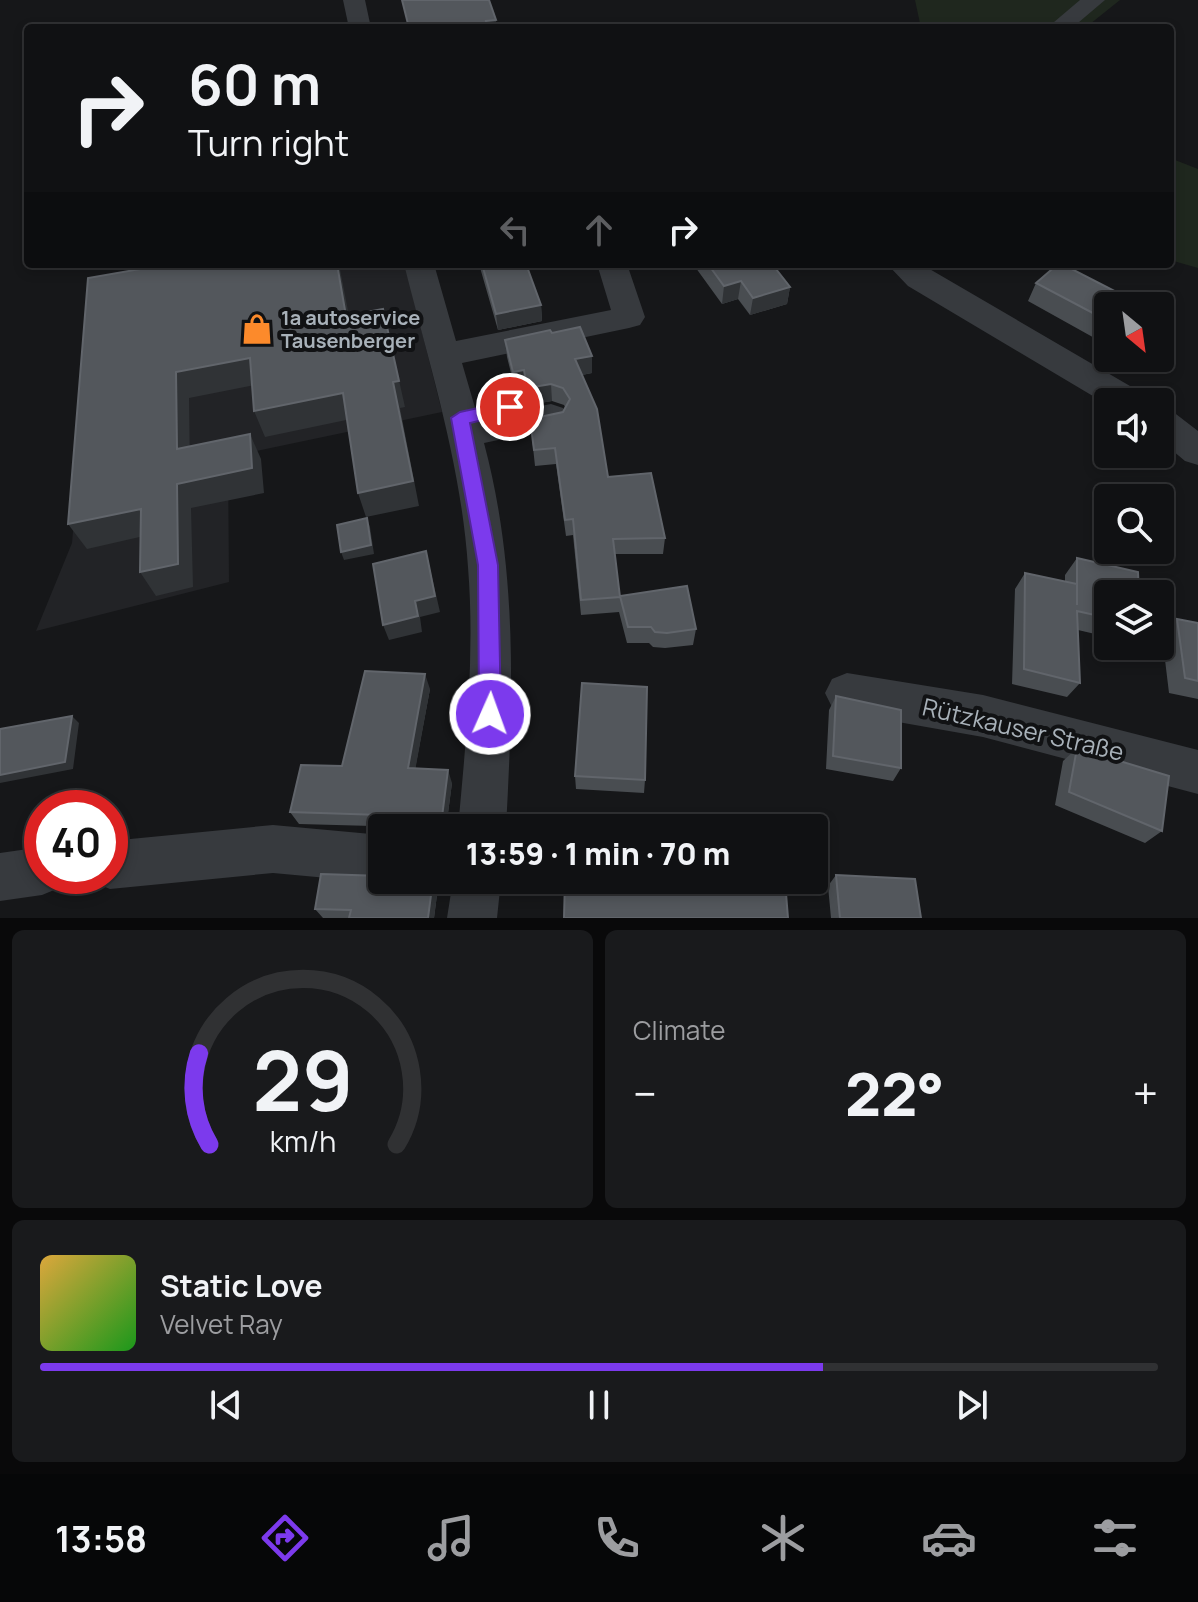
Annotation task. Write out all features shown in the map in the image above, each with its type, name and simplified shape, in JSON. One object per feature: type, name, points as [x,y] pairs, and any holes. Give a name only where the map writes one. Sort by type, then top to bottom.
[{"type":"street","points":[[354,0],[359,24]]},
{"type":"street","points":[[1063,24],[1094,0]]},
{"type":"street","points":[[420,268],[462,426],[488,565],[492,685],[483,814]]},
{"type":"street","points":[[443,355],[629,317],[613,268]]},
{"type":"street","points":[[907,268],[919,279],[1106,388]]},
{"type":"street","points":[[462,426],[510,407]]},
{"type":"street","points":[[462,426],[551,417]]},
{"type":"street","points":[[1175,419],[1198,451]]},
{"type":"street","name":"Rützkauser Straße","points":[[847,693],[983,716],[1198,772]]},
{"type":"street","points":[[128,863],[273,849],[368,858]]},
{"type":"street","points":[[0,877],[24,874]]},
{"type":"street","points":[[472,918],[475,894]]},
{"type":"shaded area","points":[[915,0],[1120,0],[1090,24],[920,24]]},
{"type":"shaded area","points":[[1174,160],[1198,169],[1198,268],[1174,261]]},
{"type":"shaded area","points":[[289,268],[406,268],[442,412],[228,457],[229,582],[36,631],[72,543],[93,300]]},
{"type":"building","points":[[402,0],[489,0],[496,20],[486,21],[487,24],[408,24]]},
{"type":"building","points":[[146,268],[338,268],[346,316],[383,309],[399,381],[393,382],[413,481],[358,493],[343,393],[254,411],[250,358],[176,372],[177,449],[250,434],[252,468],[177,484],[178,564],[140,572],[141,509],[68,524],[88,278]]},
{"type":"building","points":[[483,268],[527,268],[541,305],[496,314]]},
{"type":"building","points":[[711,268],[775,268],[790,287],[753,298],[741,281],[724,286]]},
{"type":"building","points":[[1053,268],[1070,268],[1116,292],[1094,292],[1094,314],[1036,283]]},
{"type":"building","points":[[580,327],[592,356],[575,359],[597,409],[608,477],[651,473],[665,538],[613,539],[620,597],[581,600],[573,519],[565,520],[555,448],[534,450],[530,419],[563,412],[570,399],[563,388],[551,384],[527,388],[524,370],[513,372],[505,340]]},
{"type":"building","points":[[367,518],[371,545],[341,552],[337,525]]},
{"type":"building","points":[[426,551],[435,596],[415,601],[418,616],[383,625],[373,564]]},
{"type":"building","points":[[1077,558],[1138,572],[1138,580],[1094,580],[1094,615],[1077,611],[1080,683],[1024,669],[1025,573],[1077,584]]},
{"type":"building","points":[[687,586],[696,629],[667,633],[655,632],[651,627],[628,627],[620,596]]},
{"type":"building","points":[[1177,619],[1198,623],[1198,681],[1185,678]]},
{"type":"building","points":[[365,671],[425,674],[408,768],[448,770],[442,814],[290,812],[301,765],[342,766]]},
{"type":"building","points":[[582,683],[647,687],[645,780],[575,776]]},
{"type":"building","points":[[836,696],[901,710],[901,768],[833,756]]},
{"type":"building","points":[[72,716],[65,762],[0,775],[0,729]]},
{"type":"building","points":[[1077,748],[1169,776],[1162,831],[1069,792]]},
{"type":"building","points":[[321,874],[368,876],[368,894],[431,894],[428,918],[349,918],[351,910],[315,909]]},
{"type":"building","points":[[836,875],[915,879],[921,918],[840,918]]},
{"type":"building","points":[[565,894],[786,894],[788,918],[564,918]]},
{"type":"place","name":"1a autoservice Tausenberger","points":[[257,329]]},
{"type":"route","points":[[490,714],[488,565],[460,418],[510,407]]}]
